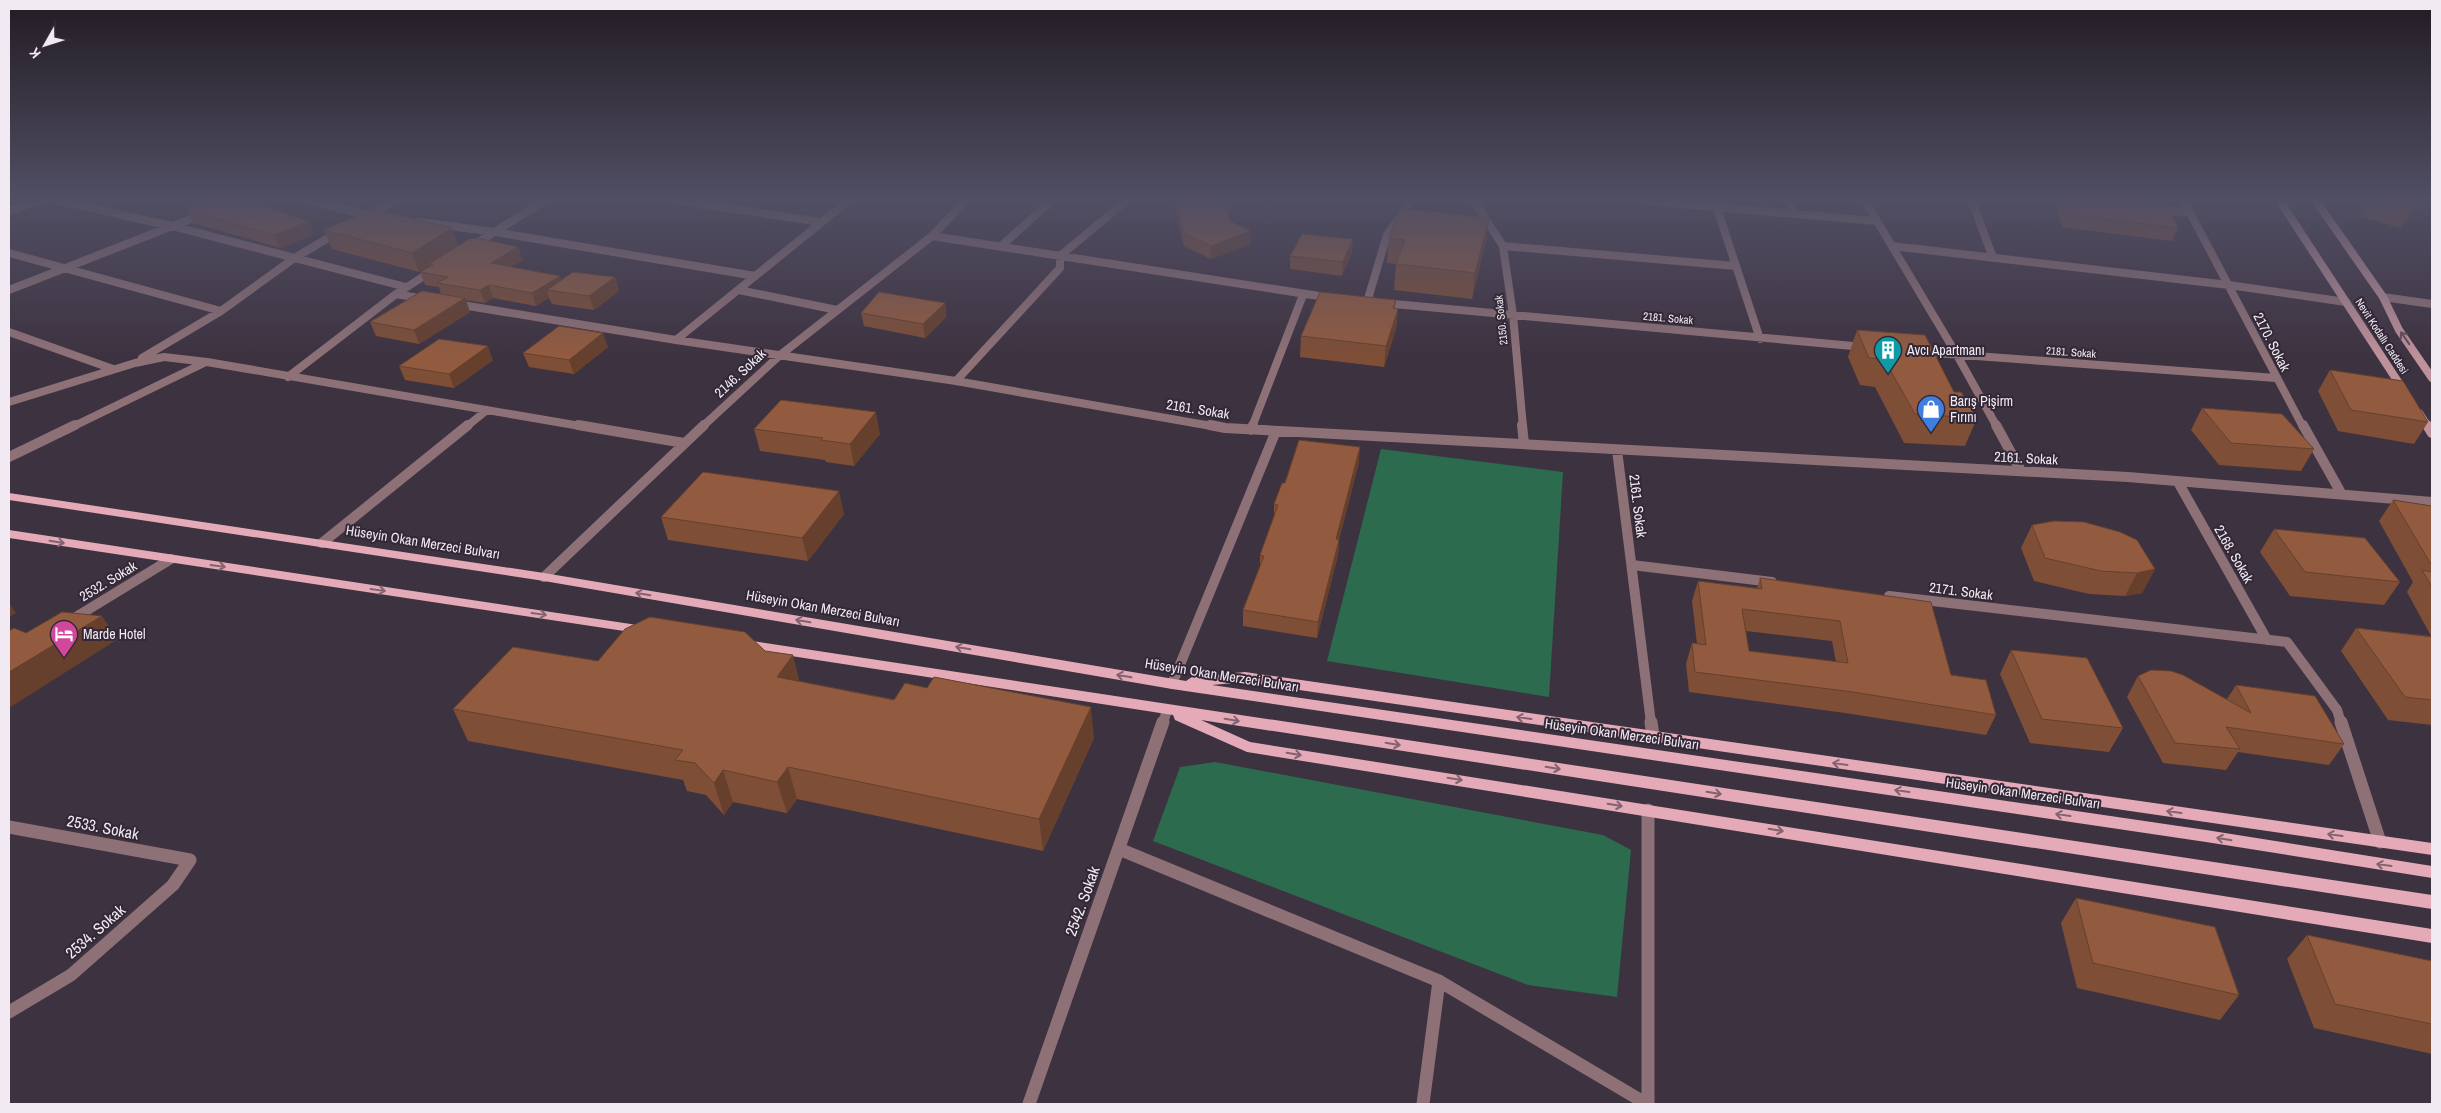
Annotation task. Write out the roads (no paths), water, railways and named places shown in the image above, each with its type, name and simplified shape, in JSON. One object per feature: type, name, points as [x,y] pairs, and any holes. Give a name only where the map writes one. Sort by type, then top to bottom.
[{"type":"main road","name":"Nevit Kodallı Caddesi","points":[[2314,253],[2432,433]]},
{"type":"main road","name":"Nevit Kodallı Caddesi","points":[[2352,253],[2383,297],[2399,330],[2432,378]]},
{"type":"main road","name":"Hüseyin Okan Merzeci Bulvarı","points":[[9,496],[544,577],[1172,684],[2187,833],[2432,872]]},
{"type":"main road","points":[[9,534],[662,633]]},
{"type":"main road","points":[[730,643],[2432,902]]},
{"type":"main road","points":[[1172,684],[1245,677],[2432,849]]},
{"type":"main road","points":[[1167,710],[1247,747],[2432,936]]},
{"type":"main road","points":[[2401,845],[2432,844]]},
{"type":"main road","points":[[2397,930],[2432,941]]},
{"type":"street","points":[[9,253],[222,311]]},
{"type":"street","points":[[9,290],[100,253]]},
{"type":"street","points":[[271,253],[406,288]]},
{"type":"street","points":[[135,363],[222,311],[303,253]]},
{"type":"street","points":[[619,253],[755,276]]},
{"type":"street","points":[[676,340],[783,253]]},
{"type":"street","name":"2146. Sokak","points":[[544,577],[684,443],[779,356],[910,253]]},
{"type":"street","points":[[1037,253],[1339,299]]},
{"type":"street","points":[[1060,256],[1064,253]]},
{"type":"street","points":[[1366,302],[1381,253]]},
{"type":"street","name":"2150. Sokak","points":[[1504,253],[1513,315],[1524,444]]},
{"type":"street","points":[[1584,253],[1736,266]]},
{"type":"street","points":[[1732,253],[1760,339]]},
{"type":"street","points":[[1896,253],[1957,355],[2021,471]]},
{"type":"street","points":[[1950,253],[2229,285],[2346,302]]},
{"type":"street","points":[[1991,253],[1993,258]]},
{"type":"street","name":"2170. Sokak","points":[[2212,253],[2276,378],[2342,493]]},
{"type":"street","points":[[956,381],[1060,268],[1060,256]]},
{"type":"street","points":[[288,377],[396,294],[438,267]]},
{"type":"street","points":[[739,290],[838,310]]},
{"type":"street","points":[[396,294],[434,301]]},
{"type":"street","points":[[1251,430],[1303,295]]},
{"type":"street","points":[[2383,297],[2432,304]]},
{"type":"street","name":"2181. Sokak","points":[[1358,301],[1868,348]]},
{"type":"street","name":"2161. Sokak","points":[[444,302],[779,356],[956,381],[1225,428],[2021,471],[2342,493],[2432,502]]},
{"type":"street","points":[[9,332],[113,369]]},
{"type":"street","name":"2181. Sokak","points":[[1908,351],[2276,378]]},
{"type":"street","points":[[9,402],[113,369],[164,357],[207,362],[684,443]]},
{"type":"street","points":[[9,457],[207,362]]},
{"type":"street","points":[[322,543],[487,410]]},
{"type":"street","points":[[1172,684],[1276,432]]},
{"type":"street","name":"2161. Sokak","points":[[1617,450],[1653,736]]},
{"type":"street","name":"2168. Sokak","points":[[2178,482],[2267,640]]},
{"type":"street","name":"2532. Sokak","points":[[60,626],[170,559]]},
{"type":"street","points":[[1632,565],[1785,584]]},
{"type":"street","name":"2171. Sokak","points":[[1881,595],[2288,642],[2337,710],[2380,842]]},
{"type":"street","name":"2542. Sokak","points":[[1029,1104],[1167,710]]},
{"type":"street","points":[[1648,810],[1648,1104]]},
{"type":"street","name":"2533. Sokak","points":[[9,826],[190,860]]},
{"type":"street","points":[[1119,849],[1439,981],[1648,1104]]},
{"type":"street","name":"2534. Sokak","points":[[9,1012],[71,975],[173,886],[190,860]]},
{"type":"street","points":[[1423,1104],[1439,981]]},
{"type":"place","name":"Avcı Apartmanı","points":[[1888,374]]},
{"type":"place","name":"Barış Pişirm Fırını","points":[[1931,433]]},
{"type":"place","name":"Marde Hotel","points":[[64,658]]}]
